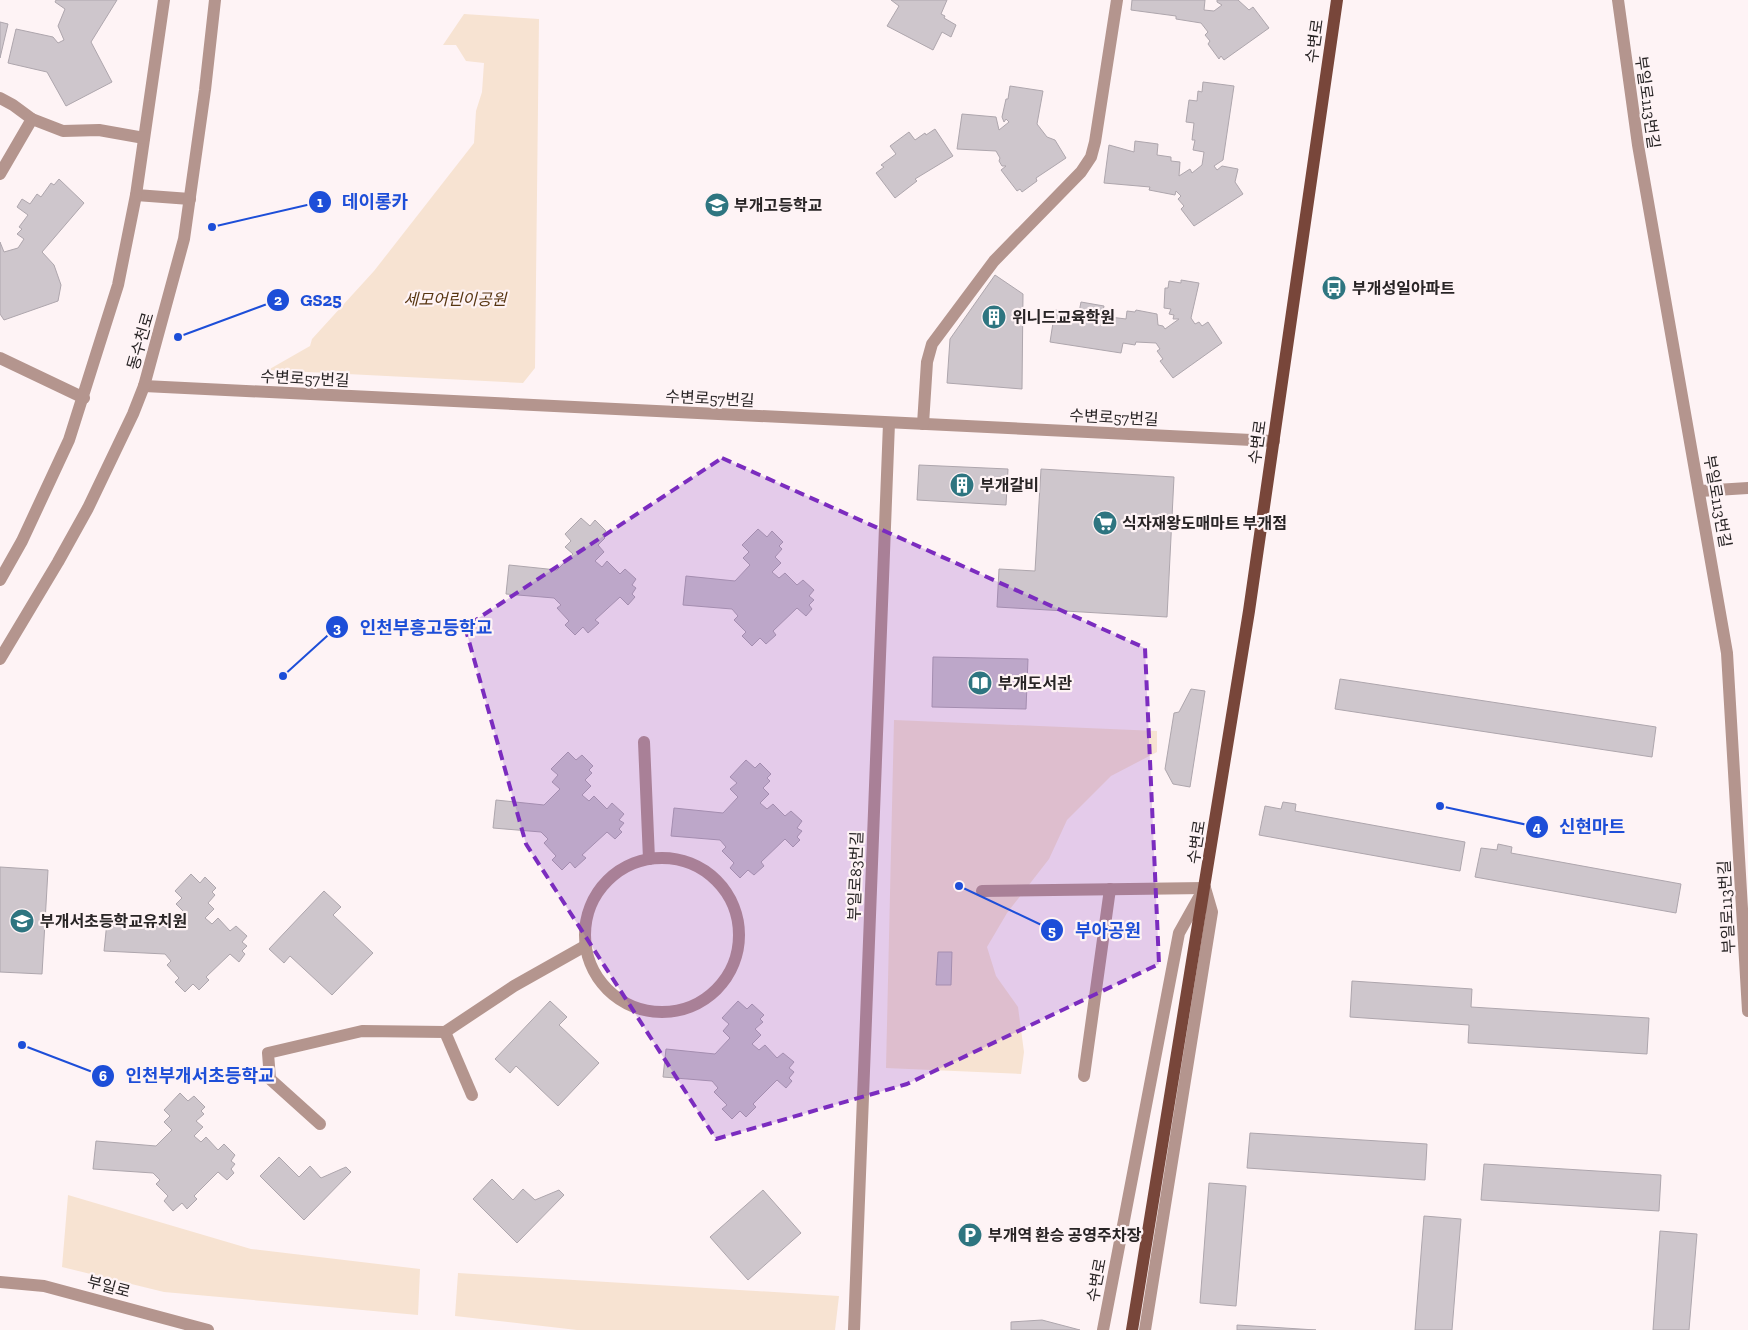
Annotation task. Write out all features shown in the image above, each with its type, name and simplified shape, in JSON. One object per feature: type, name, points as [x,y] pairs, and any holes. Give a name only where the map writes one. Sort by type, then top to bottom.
[{"type":"main road","name":"수변로","points":[[1132,1330],[1205,888],[1274,442],[1336,0]]},
{"type":"street","points":[[0,580],[22,541],[69,440],[84,398],[118,285],[136,194],[164,0]]},
{"type":"street","name":"동수천로","points":[[0,659],[88,508],[133,414],[144,386],[184,239],[205,90],[215,0]]},
{"type":"street","points":[[923,424],[927,362],[932,344],[994,261],[1081,172],[1091,157],[1117,0]]},
{"type":"street","name":"부일로113번길","points":[[1618,0],[1638,145],[1727,653],[1748,1011]]},
{"type":"street","points":[[0,98],[13,105],[32,120],[63,131],[99,130],[144,138]]},
{"type":"street","points":[[0,174],[32,120]]},
{"type":"street","points":[[136,194],[190,199]]},
{"type":"street","points":[[0,358],[84,398]]},
{"type":"street","name":"수변로57번길","points":[[144,386],[1274,442]]},
{"type":"street","name":"부일로83번길","points":[[854,1330],[889,423]]},
{"type":"street","points":[[1700,491],[1748,488]]},
{"type":"street","points":[[644,742],[650,859]]},
{"type":"street","points":[[650,859],[675,860],[700,868],[720,885],[734,907],[740,932],[736,958],[724,981],[706,999],[682,1010],[656,1012],[630,1006],[609,992],[593,971],[585,946],[585,922],[593,900],[607,881],[627,867],[650,859]]},
{"type":"street","points":[[982,891],[1205,888]]},
{"type":"street","name":"수변로","points":[[1104,1330],[1179,933],[1205,888]]},
{"type":"street","name":"수변로","points":[[1145,1330],[1212,912],[1205,888]]},
{"type":"street","points":[[1084,1076],[1110,889]]},
{"type":"street","points":[[320,1124],[270,1079],[268,1053],[362,1031],[445,1032],[514,986],[585,946]]},
{"type":"street","points":[[445,1032],[472,1095]]},
{"type":"street","name":"부일로","points":[[0,1282],[44,1286],[208,1330]]},
{"type":"highlighted area","points":[[722,458],[1145,648],[1159,964],[907,1084],[716,1139],[526,844],[465,627]]},
{"type":"green space","name":"세모어린이공원","points":[[464,14],[539,19],[535,368],[523,383],[268,370],[310,346],[312,339],[374,271],[474,143],[476,111],[482,92],[484,63],[466,61],[456,45],[443,45]]},
{"type":"green space","points":[[894,720],[1157,731],[1157,752],[1111,776],[1067,820],[1049,859],[1007,913],[987,947],[996,976],[1018,1007],[1024,1052],[1021,1074],[886,1068]]},
{"type":"green space","points":[[68,1195],[251,1249],[420,1269],[418,1315],[164,1292],[62,1267]]},
{"type":"green space","points":[[458,1273],[839,1296],[835,1330],[577,1330],[455,1316]]},
{"type":"building","points":[[56,0],[117,0],[91,42],[112,82],[66,106],[47,72],[8,63],[16,29],[53,37],[58,43],[64,40],[58,26],[65,9],[55,2]]},
{"type":"building","points":[[891,0],[947,0],[941,14],[956,25],[951,37],[942,32],[933,50],[887,26],[899,6]]},
{"type":"building","points":[[1132,0],[1205,0],[1204,10],[1214,11],[1222,5],[1217,0],[1238,0],[1249,10],[1253,7],[1269,28],[1224,60],[1221,56],[1219,59],[1208,44],[1210,41],[1205,35],[1208,32],[1201,23],[1176,19],[1176,16],[1131,10]]},
{"type":"building","points":[[0,22],[8,24],[0,58]]},
{"type":"building","points":[[1203,82],[1234,86],[1223,160],[1214,166],[1217,170],[1222,166],[1238,169],[1235,182],[1243,194],[1194,226],[1181,209],[1184,206],[1178,199],[1181,196],[1176,191],[1175,195],[1149,190],[1150,187],[1104,183],[1109,145],[1134,152],[1135,141],[1158,144],[1157,155],[1171,157],[1171,161],[1180,162],[1179,176],[1190,169],[1192,173],[1202,165],[1204,152],[1193,150],[1195,140],[1192,140],[1194,123],[1186,122],[1189,100],[1197,101],[1198,91],[1202,92]]},
{"type":"building","points":[[1010,86],[1043,91],[1037,124],[1047,137],[1055,140],[1066,158],[1036,178],[1037,181],[1022,192],[1020,189],[1017,191],[1001,170],[1006,166],[1002,166],[996,151],[957,149],[962,114],[996,117],[999,130],[1009,122],[1006,119],[1004,122],[1002,117]]},
{"type":"building","points":[[935,129],[953,156],[915,179],[917,181],[895,198],[876,173],[884,167],[881,165],[896,154],[890,146],[909,132],[915,140]]},
{"type":"building","points":[[59,179],[84,203],[42,252],[54,265],[61,285],[58,301],[4,320],[0,314],[0,242],[4,252],[18,248],[24,239],[17,234],[22,229],[19,227],[28,215],[17,207],[22,199],[30,204],[37,194],[41,197],[51,183],[54,185]]},
{"type":"building","name":"위니드교육학원","points":[[995,275],[1023,294],[1022,389],[947,383],[950,339]]},
{"type":"building","points":[[1181,280],[1199,283],[1191,318],[1195,324],[1199,322],[1202,326],[1208,322],[1222,343],[1173,378],[1160,361],[1163,359],[1157,351],[1160,349],[1156,343],[1136,342],[1135,345],[1123,343],[1121,353],[1050,342],[1055,310],[1079,312],[1081,302],[1104,306],[1102,316],[1126,319],[1127,311],[1135,312],[1136,310],[1157,314],[1158,325],[1163,326],[1165,329],[1179,319],[1173,319],[1174,315],[1169,314],[1171,309],[1164,308],[1165,288],[1168,288],[1169,281],[1181,283]]},
{"type":"building","name":"부개갈비","points":[[919,465],[1008,469],[1006,505],[917,500]]},
{"type":"building","name":"식자재왕도매마트 부개점","points":[[1041,469],[1174,477],[1167,617],[997,607],[999,569],[1035,571]]},
{"type":"building","points":[[581,518],[590,526],[595,520],[606,531],[602,535],[605,538],[598,545],[604,552],[595,561],[602,567],[607,561],[620,574],[625,569],[636,579],[632,585],[636,588],[632,594],[635,597],[628,605],[620,597],[595,620],[599,623],[588,633],[583,627],[575,635],[565,625],[569,621],[557,608],[561,605],[554,598],[506,594],[509,565],[557,570],[573,554],[565,547],[571,541],[565,534]]},
{"type":"building","points":[[758,529],[767,537],[772,531],[783,542],[779,546],[782,549],[775,557],[781,563],[772,572],[779,578],[785,573],[797,585],[803,580],[814,590],[809,596],[814,600],[809,605],[812,609],[806,616],[797,608],[773,631],[776,635],[766,644],[760,638],[752,646],[742,636],[746,632],[734,620],[738,616],[732,609],[683,605],[686,576],[735,581],[750,565],[743,558],[749,552],[742,545]]},
{"type":"building","name":"부개도서관","points":[[933,657],[1028,659],[1026,709],[932,707]]},
{"type":"building","points":[[1340,679],[1656,727],[1652,757],[1335,709]]},
{"type":"building","points":[[1191,689],[1205,691],[1190,787],[1173,784],[1165,769],[1174,713],[1179,712]]},
{"type":"building","points":[[568,752],[576,760],[582,755],[593,766],[589,770],[592,773],[585,780],[591,786],[582,795],[589,801],[594,796],[607,809],[612,803],[624,814],[619,820],[624,823],[619,829],[622,832],[615,839],[607,832],[582,855],[586,858],[575,868],[570,862],[562,870],[552,860],[556,856],[544,843],[548,839],[541,832],[493,828],[496,800],[544,805],[560,789],[552,782],[558,775],[551,769]]},
{"type":"building","points":[[746,760],[755,768],[760,763],[771,774],[767,778],[770,781],[763,788],[769,794],[760,803],[767,809],[773,804],[785,816],[791,811],[802,821],[797,828],[802,831],[797,837],[800,840],[793,847],[785,839],[761,862],[764,866],[754,875],[748,870],[740,878],[730,868],[734,863],[722,851],[726,847],[720,840],[671,836],[674,808],[723,813],[738,797],[730,789],[737,783],[730,777]]},
{"type":"building","points":[[1283,802],[1296,804],[1295,811],[1465,842],[1460,871],[1259,835],[1265,806],[1281,809]]},
{"type":"building","points":[[1498,844],[1512,847],[1511,853],[1681,884],[1676,913],[1475,877],[1481,848],[1497,850]]},
{"type":"building","name":"부개서초등학교유치원","points":[[0,867],[48,870],[42,974],[0,972]]},
{"type":"building","points":[[191,874],[200,883],[205,877],[216,888],[212,892],[215,895],[208,903],[214,909],[205,918],[212,924],[218,918],[230,931],[236,926],[247,936],[242,942],[247,946],[242,951],[245,954],[239,962],[230,954],[206,977],[209,980],[199,990],[193,984],[185,992],[175,982],[179,978],[167,965],[171,961],[165,954],[104,951],[107,922],[168,927],[183,911],[176,904],[182,898],[175,891]]},
{"type":"building","points":[[324,891],[341,907],[333,915],[373,953],[332,995],[290,956],[284,963],[269,949]]},
{"type":"building","points":[[938,952],[952,952],[951,985],[936,985]]},
{"type":"building","points":[[1352,981],[1472,989],[1471,1007],[1649,1018],[1647,1054],[1468,1043],[1469,1025],[1350,1017]]},
{"type":"building","points":[[550,1001],[567,1017],[559,1025],[599,1063],[558,1106],[516,1066],[510,1073],[495,1059]]},
{"type":"building","points":[[738,1001],[747,1009],[752,1004],[764,1015],[760,1019],[763,1022],[755,1029],[761,1035],[752,1044],[759,1050],[765,1045],[777,1058],[783,1053],[794,1062],[789,1068],[794,1072],[789,1078],[792,1081],[786,1088],[777,1080],[753,1104],[756,1107],[746,1117],[740,1111],[732,1119],[722,1109],[727,1105],[714,1092],[718,1088],[712,1081],[663,1077],[666,1049],[715,1054],[730,1038],[723,1031],[729,1024],[722,1018]]},
{"type":"building","points":[[180,1093],[188,1101],[194,1096],[205,1107],[201,1111],[204,1114],[196,1121],[203,1127],[194,1136],[201,1142],[206,1137],[218,1150],[224,1144],[235,1155],[231,1161],[235,1164],[231,1169],[234,1173],[227,1180],[218,1172],[194,1196],[197,1199],[187,1209],[182,1203],[173,1211],[164,1201],[168,1196],[156,1184],[160,1180],[153,1173],[93,1169],[96,1141],[156,1146],[172,1130],[164,1122],[170,1116],[164,1110]]},
{"type":"building","points":[[1250,1133],[1427,1144],[1425,1180],[1247,1168]]},
{"type":"building","points":[[279,1157],[299,1177],[310,1166],[321,1178],[346,1167],[351,1172],[304,1220],[260,1176]]},
{"type":"building","points":[[1484,1164],[1661,1175],[1659,1211],[1481,1200]]},
{"type":"building","points":[[492,1179],[513,1200],[523,1189],[535,1200],[559,1190],[564,1195],[517,1243],[473,1199]]},
{"type":"building","points":[[1209,1183],[1246,1186],[1236,1306],[1200,1303]]},
{"type":"building","points":[[763,1190],[801,1233],[748,1280],[710,1237]]},
{"type":"building","points":[[1424,1216],[1461,1219],[1452,1330],[1415,1330]]},
{"type":"building","points":[[1660,1231],[1697,1234],[1689,1330],[1653,1330]]},
{"type":"building","points":[[1042,1320],[1080,1330],[1011,1330],[1011,1322]]},
{"type":"building","points":[[1237,1325],[1316,1330],[1237,1330]]},
{"type":"place","name":"부개고등학교","points":[[717,205]]},
{"type":"place","name":"데이롱카","points":[[212,227]]},
{"type":"place","name":"부개성일아파트","points":[[1334,288]]},
{"type":"place","name":"위니드교육학원","points":[[994,317]]},
{"type":"place","name":"GS25","points":[[178,337]]},
{"type":"place","name":"부개갈비","points":[[962,485]]},
{"type":"place","name":"식자재왕도매마트 부개점","points":[[1105,523]]},
{"type":"place","name":"인천부흥고등학교","points":[[283,676]]},
{"type":"place","name":"부개도서관","points":[[980,683]]},
{"type":"place","name":"신현마트","points":[[1440,806]]},
{"type":"place","name":"부아공원","points":[[959,886]]},
{"type":"place","name":"부개서초등학교유치원","points":[[22,921]]},
{"type":"place","name":"인천부개서초등학교","points":[[22,1045]]},
{"type":"place","name":"부개역 환승 공영주차장","points":[[970,1235]]}]
